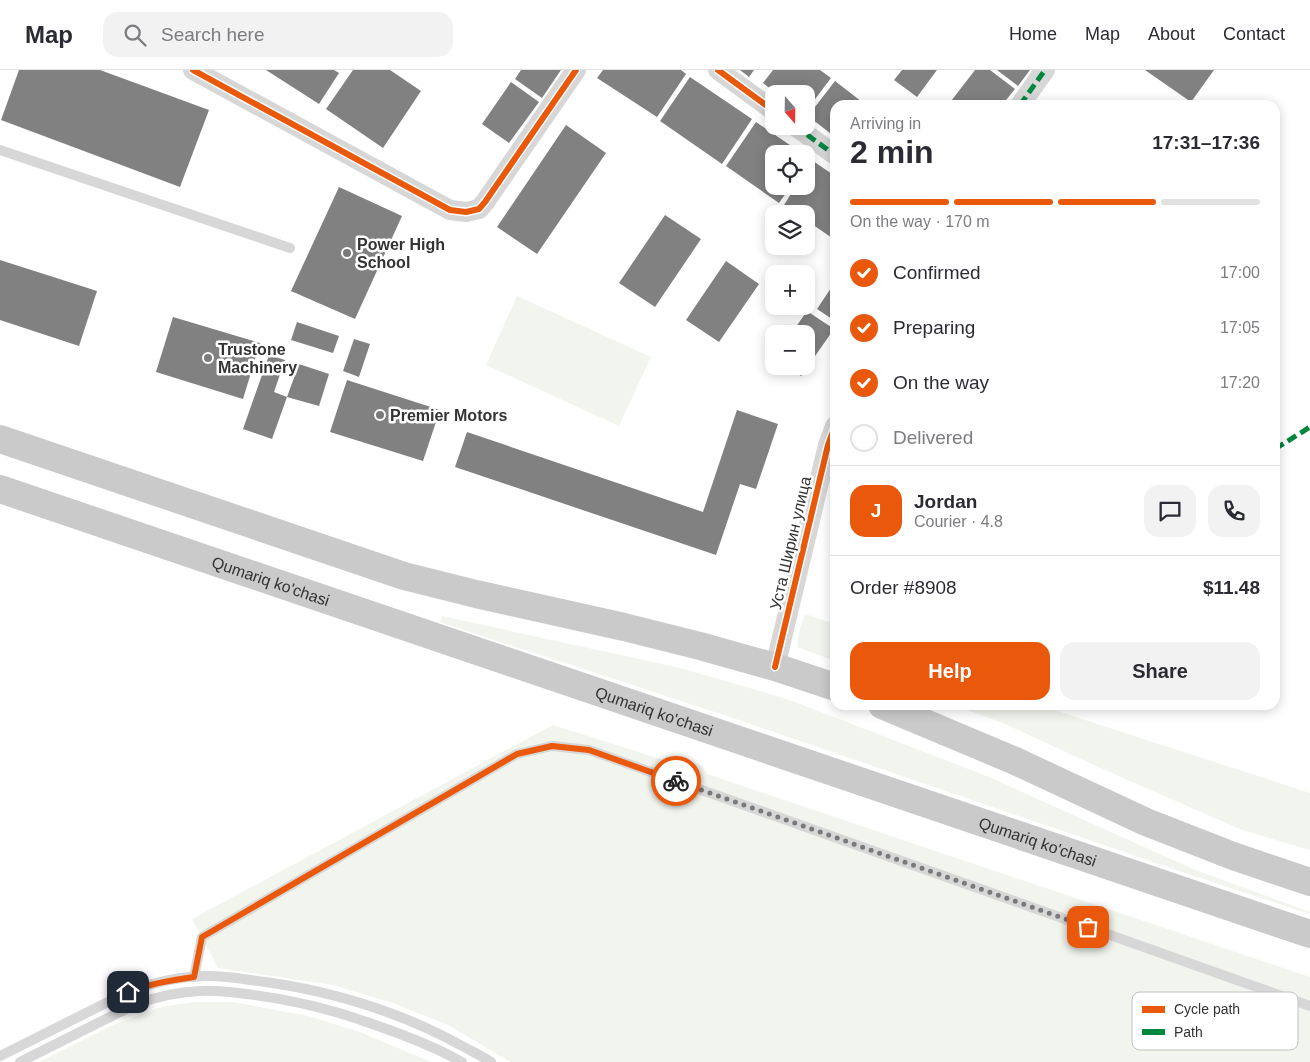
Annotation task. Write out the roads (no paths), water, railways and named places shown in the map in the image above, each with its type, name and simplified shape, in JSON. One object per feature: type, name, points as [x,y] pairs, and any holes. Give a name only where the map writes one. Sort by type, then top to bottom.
[{"type":"main road","points":[[0,439],[404,576],[700,646],[775,667],[830,685]]},
{"type":"main road","name":"Qumariq ko'chasi","points":[[0,489],[1310,934]]},
{"type":"main road","points":[[894,710],[1013,760],[1146,822],[1233,856],[1310,882]]},
{"type":"street","points":[[193,70],[450,210],[466,212],[479,209],[486,202],[576,70]]},
{"type":"street","points":[[718,70],[765,104]]},
{"type":"street","points":[[1024,100],[1045,70]]},
{"type":"street","points":[[807,135],[830,151]]},
{"type":"street","name":"Уста Ширин улица","points":[[775,667],[830,440]]},
{"type":"lane","points":[[0,150],[290,248]]},
{"type":"lane","points":[[194,977],[202,937],[517,754],[552,746],[589,750],[1271,992]]},
{"type":"lane","points":[[0,1056],[128,992],[144,986],[194,977],[217,976],[301,988],[344,998],[411,1021],[456,1042],[491,1062]]},
{"type":"lane","points":[[20,1062],[147,1000],[176,993],[206,990],[283,999],[340,1013],[408,1036],[462,1062]]},
{"type":"lane","points":[[1298,1002],[1310,1006]]},
{"type":"place","name":"Power High School","points":[[347,253]]},
{"type":"place","name":"Trustone Machinery","points":[[208,358]]},
{"type":"place","name":"Premier Motors","points":[[380,415]]}]
